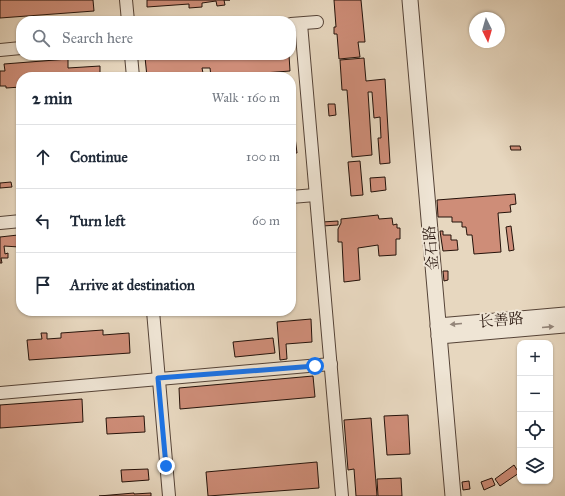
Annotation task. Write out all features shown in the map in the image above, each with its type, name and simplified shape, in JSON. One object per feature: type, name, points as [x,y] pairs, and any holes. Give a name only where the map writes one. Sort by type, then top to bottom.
[{"type":"street","points":[[126,0],[128,16]]},
{"type":"street","name":"金石路","points":[[410,0],[453,496]]},
{"type":"street","points":[[316,22],[296,24],[315,195],[342,496]]},
{"type":"street","points":[[0,50],[16,48]]},
{"type":"street","points":[[131,60],[133,72]]},
{"type":"street","points":[[296,197],[315,195]]},
{"type":"street","points":[[0,223],[16,221]]},
{"type":"street","name":"长善路","points":[[438,331],[565,315]]},
{"type":"street","points":[[153,316],[169,496]]},
{"type":"street","name":"长善路","points":[[438,331],[565,325]]},
{"type":"street","points":[[0,392],[331,364]]},
{"type":"building","points":[[0,0],[93,0],[94,11],[0,18]]},
{"type":"building","points":[[147,0],[224,0],[225,5],[217,6],[216,1],[202,3],[202,7],[189,8],[189,4],[147,7]]},
{"type":"building","points":[[334,0],[361,0],[365,42],[358,42],[360,57],[339,59],[337,34],[334,34],[334,27],[336,27]]},
{"type":"building","points":[[364,58],[366,81],[385,79],[390,163],[380,164],[378,138],[381,138],[380,117],[374,118],[372,92],[368,92],[372,155],[352,157],[347,90],[342,90],[340,60]]},
{"type":"building","points":[[68,60],[68,68],[100,66],[100,72],[16,72],[16,87],[6,88],[6,86],[0,86],[0,71],[5,71],[4,64]]},
{"type":"building","points":[[145,60],[289,60],[290,71],[210,72],[210,68],[202,68],[203,72],[146,72]]},
{"type":"building","points":[[328,104],[335,104],[336,115],[329,116]]},
{"type":"building","points":[[510,146],[520,146],[521,150],[511,150]]},
{"type":"building","points":[[360,161],[363,195],[351,196],[348,162]]},
{"type":"building","points":[[385,177],[386,190],[371,192],[370,178]]},
{"type":"building","points":[[11,182],[12,187],[0,188],[0,183]]},
{"type":"building","points":[[515,194],[516,204],[510,205],[511,212],[498,213],[501,252],[474,254],[472,235],[467,235],[466,227],[462,227],[462,222],[452,222],[452,217],[438,217],[437,200]]},
{"type":"building","points":[[378,215],[379,219],[392,218],[393,225],[397,224],[397,228],[400,228],[400,239],[396,239],[396,255],[379,256],[378,245],[358,248],[360,280],[344,282],[342,242],[338,242],[338,229],[341,219]]},
{"type":"building","points":[[338,221],[338,225],[322,226],[322,222]]},
{"type":"building","points":[[511,226],[514,250],[509,251],[506,227]]},
{"type":"building","points":[[440,231],[443,231],[443,235],[451,235],[451,240],[457,240],[458,250],[443,251]]},
{"type":"building","points":[[16,235],[16,247],[4,246],[5,254],[8,253],[8,258],[1,258],[2,263],[0,263],[0,237]]},
{"type":"building","points":[[443,271],[448,271],[448,280],[444,281]]},
{"type":"building","points":[[311,319],[312,342],[286,344],[287,359],[280,360],[277,322]]},
{"type":"building","points":[[103,330],[103,335],[129,333],[130,353],[29,360],[27,340],[42,339],[41,333],[47,333],[47,339],[61,338],[61,333]]},
{"type":"building","points":[[273,338],[275,353],[235,357],[233,342]]},
{"type":"building","points":[[313,376],[315,397],[180,409],[179,388]]},
{"type":"building","points":[[82,399],[83,422],[0,428],[0,405]]},
{"type":"building","points":[[408,415],[410,454],[387,455],[384,416]]},
{"type":"building","points":[[144,416],[145,432],[107,434],[106,418]]},
{"type":"building","points":[[371,418],[377,496],[356,496],[354,469],[348,470],[344,420]]},
{"type":"building","points":[[317,462],[319,488],[208,496],[206,472]]},
{"type":"building","points":[[514,465],[517,470],[517,474],[500,486],[495,479]]},
{"type":"building","points":[[148,469],[149,480],[122,482],[121,470]]},
{"type":"building","points":[[401,478],[402,496],[378,496],[377,479]]},
{"type":"building","points":[[492,478],[495,485],[484,490],[481,482]]},
{"type":"building","points":[[469,481],[470,489],[463,490],[462,482]]},
{"type":"building","points":[[151,493],[151,496],[99,496]]},
{"type":"route","points":[[166,466],[158,378],[315,366]]}]
